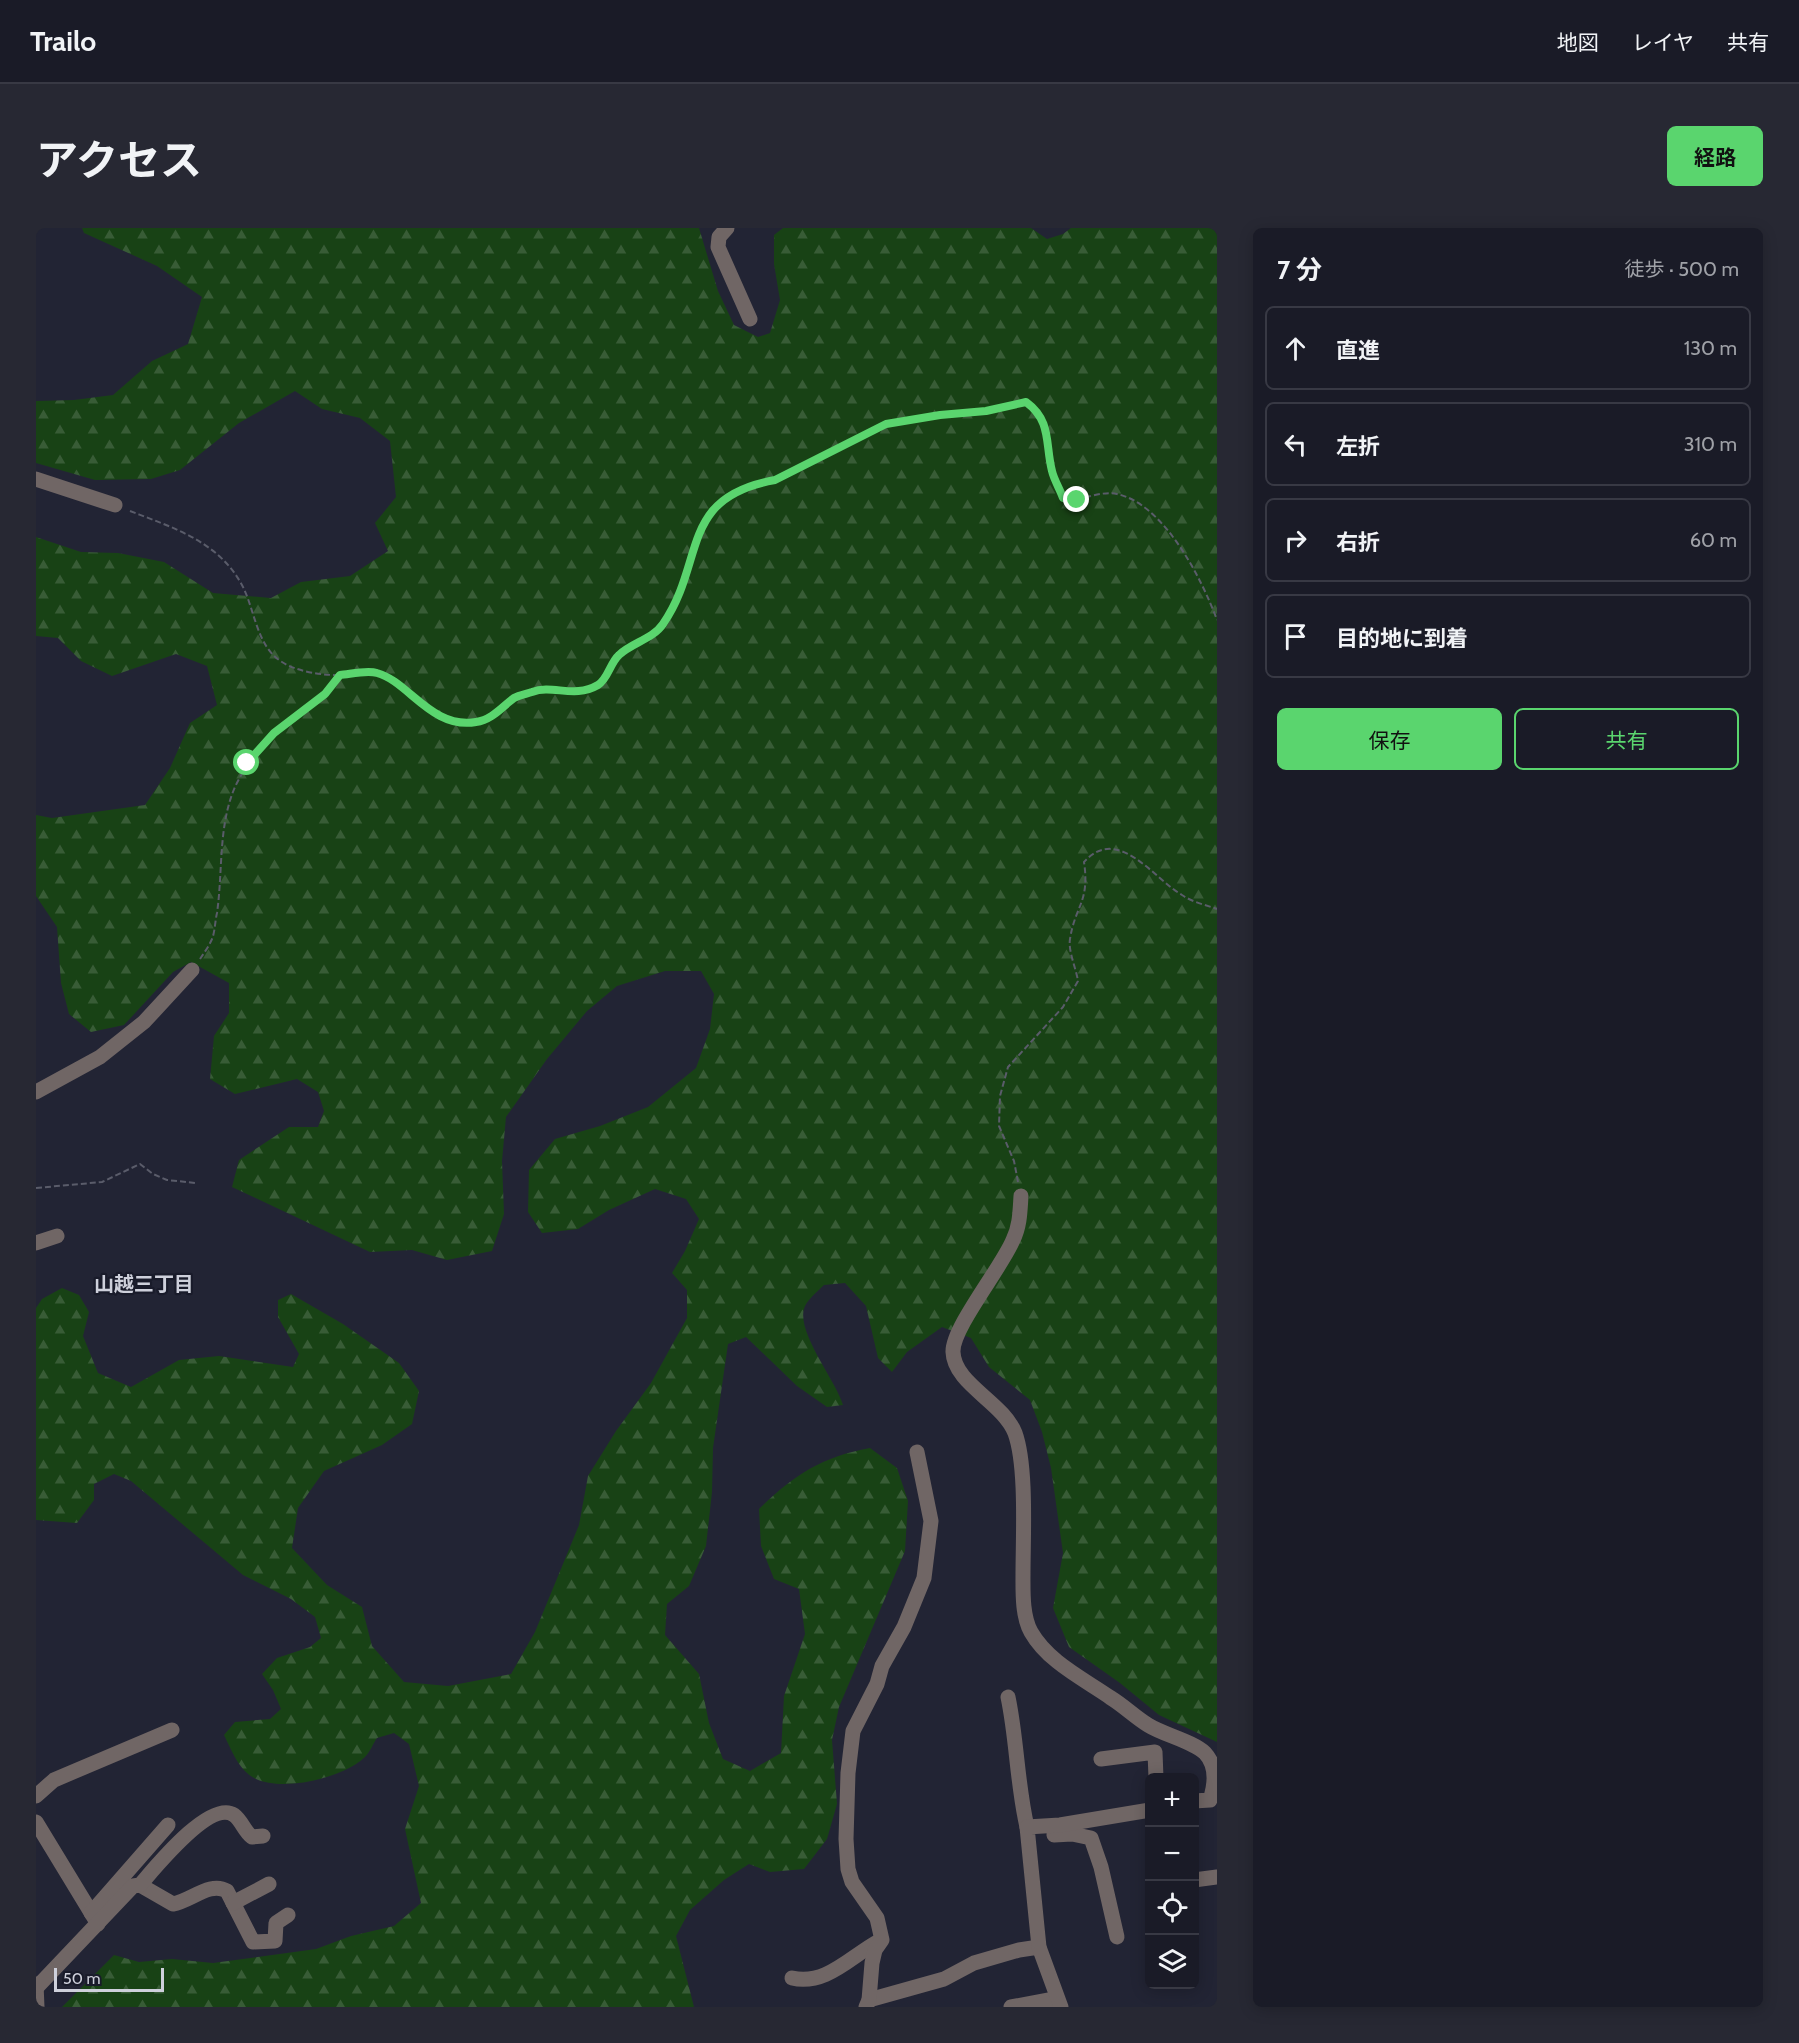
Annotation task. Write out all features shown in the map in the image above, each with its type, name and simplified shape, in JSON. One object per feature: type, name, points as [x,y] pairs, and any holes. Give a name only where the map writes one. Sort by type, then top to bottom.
[{"type":"street","points":[[727,228],[719,237],[718,247],[750,319]]},
{"type":"street","points":[[36,479],[115,506]]},
{"type":"street","points":[[36,1092],[100,1057],[144,1022],[192,970]]},
{"type":"street","points":[[1021,1196],[1019,1224],[1014,1240],[998,1270],[958,1331],[953,1351],[957,1367],[1004,1414],[1015,1433],[1019,1449],[1023,1504],[1023,1592],[1027,1622],[1031,1632],[1044,1648],[1091,1686],[1148,1725],[1205,1754],[1214,1768],[1216,1784],[1207,1801]]},
{"type":"street","points":[[36,1244],[57,1236]]},
{"type":"street","points":[[917,1452],[931,1521],[924,1578],[904,1627],[882,1666],[877,1684],[853,1731],[848,1773],[846,1839],[848,1869],[852,1881],[877,1917],[882,1940],[875,1950],[872,1963],[868,2004],[944,1979],[974,1963],[1019,1950],[1039,1947]]},
{"type":"street","points":[[1008,1697],[1016,1735],[1039,1947],[1061,2007]]},
{"type":"street","points":[[38,1789],[172,1730]]},
{"type":"street","points":[[1101,1759],[1155,1752],[1156,1773]]},
{"type":"street","points":[[1027,1831],[1145,1811]]},
{"type":"street","points":[[140,1885],[190,1832],[216,1815],[227,1813],[234,1816],[252,1837],[263,1836]]},
{"type":"street","points":[[36,1822],[94,1918]]},
{"type":"street","points":[[37,2007],[37,1985],[168,1826]]},
{"type":"street","points":[[1027,1831],[1072,1834],[1091,1838],[1101,1867],[1117,1937]]},
{"type":"street","points":[[1199,1879],[1217,1877]]},
{"type":"street","points":[[233,1903],[269,1884]]},
{"type":"street","points":[[94,1918],[133,1886],[140,1885],[173,1904],[184,1902],[212,1888],[220,1887],[227,1891],[253,1942],[276,1941],[276,1923],[288,1915]]},
{"type":"street","points":[[792,1978],[806,1982],[817,1978],[852,1961],[882,1940]]},
{"type":"street","points":[[1011,2007],[1049,2000],[1052,2007]]},
{"type":"path","points":[[115,506],[189,533],[224,559],[243,588],[253,617],[271,653],[284,664],[313,672],[340,675],[375,672],[387,677],[429,711],[462,722],[477,722],[505,709],[515,698],[537,690],[571,693],[586,691],[601,683],[618,656],[662,626],[674,605],[695,545],[713,507],[722,498],[761,482],[775,480],[886,424],[940,415],[986,411],[1026,402],[1038,411],[1046,429],[1052,472],[1063,498],[1077,500],[1099,494],[1117,494],[1151,512],[1184,553],[1217,620]]},
{"type":"path","points":[[192,970],[212,939],[220,893],[223,832],[238,781],[247,763],[274,733],[325,694],[340,675]]},
{"type":"path","points":[[1021,1196],[1014,1161],[999,1125],[1000,1096],[1008,1067],[1063,1006],[1078,981],[1069,941],[1085,894],[1087,882],[1084,862],[1090,855],[1108,850],[1124,850],[1183,896],[1217,909]]},
{"type":"path","points":[[36,1188],[102,1182],[140,1164],[153,1174],[167,1180],[196,1183]]},
{"type":"green space","points":[[82,228],[699,228],[718,291],[734,325],[758,337],[770,333],[780,300],[774,264],[774,235],[783,228],[1031,228],[1047,239],[1063,234],[1071,228],[1217,228],[1217,1742],[1159,1715],[1120,1683],[1069,1647],[1053,1608],[1063,1553],[1051,1468],[1042,1432],[1030,1400],[989,1367],[971,1338],[942,1327],[907,1352],[892,1372],[878,1358],[866,1306],[845,1283],[824,1285],[811,1297],[805,1306],[803,1316],[810,1341],[843,1405],[827,1407],[797,1386],[746,1337],[728,1344],[713,1448],[712,1492],[706,1546],[689,1586],[667,1604],[665,1635],[699,1674],[709,1723],[723,1759],[750,1771],[781,1753],[784,1696],[805,1634],[799,1589],[774,1579],[761,1546],[759,1509],[784,1486],[809,1469],[837,1457],[870,1448],[897,1468],[908,1501],[905,1551],[839,1707],[832,1740],[837,1804],[827,1839],[804,1869],[770,1872],[749,1864],[724,1880],[690,1910],[676,1936],[694,2007],[62,2007],[114,1955],[139,1962],[172,1959],[213,1963],[316,1949],[351,1936],[394,1926],[421,1903],[405,1829],[419,1786],[409,1744],[394,1733],[377,1738],[365,1757],[355,1765],[328,1777],[282,1784],[268,1783],[250,1775],[237,1760],[224,1735],[235,1722],[270,1719],[281,1709],[273,1690],[262,1674],[277,1658],[310,1647],[321,1638],[315,1617],[291,1599],[243,1575],[131,1481],[114,1474],[94,1484],[94,1500],[77,1523],[36,1520],[36,1308],[42,1299],[62,1288],[79,1295],[89,1312],[83,1336],[98,1373],[131,1387],[179,1360],[219,1356],[293,1367],[299,1354],[278,1317],[278,1300],[291,1294],[343,1324],[399,1363],[419,1391],[412,1424],[382,1445],[324,1471],[298,1508],[292,1548],[327,1585],[362,1607],[372,1646],[404,1682],[448,1686],[511,1674],[535,1632],[579,1525],[588,1476],[616,1431],[651,1383],[687,1318],[687,1290],[672,1273],[699,1219],[686,1199],[655,1189],[609,1210],[578,1229],[542,1233],[528,1212],[529,1170],[555,1139],[600,1126],[648,1107],[696,1068],[710,1029],[714,994],[701,971],[665,971],[617,986],[587,1011],[547,1059],[506,1117],[502,1161],[504,1214],[492,1251],[447,1260],[412,1250],[370,1252],[232,1187],[239,1160],[289,1127],[318,1127],[324,1111],[318,1092],[297,1079],[235,1094],[210,1079],[214,1036],[229,1013],[229,983],[191,962],[173,972],[124,1025],[91,1032],[69,1014],[61,983],[57,927],[36,896],[36,815],[52,818],[145,805],[170,768],[190,723],[217,705],[207,666],[176,654],[112,676],[81,661],[58,638],[36,636],[36,537],[81,552],[118,553],[164,562],[213,593],[271,598],[301,582],[350,576],[388,551],[375,523],[396,497],[390,441],[360,418],[322,409],[295,391],[239,423],[180,470],[151,479],[95,480],[36,463],[36,401],[74,400],[113,395],[152,361],[188,344],[202,297],[157,266],[84,233]]},
{"type":"district","name":"山越三丁目","points":[[144,1284]]},
{"type":"route","points":[[247,763],[274,733],[325,694],[340,675],[375,672],[387,677],[429,711],[462,722],[477,722],[505,709],[515,698],[537,690],[571,693],[586,691],[601,683],[618,656],[662,626],[674,605],[695,545],[713,507],[722,498],[761,482],[775,480],[886,424],[940,415],[986,411],[1026,402],[1038,411],[1046,429],[1052,472],[1063,498],[1077,500]]}]
